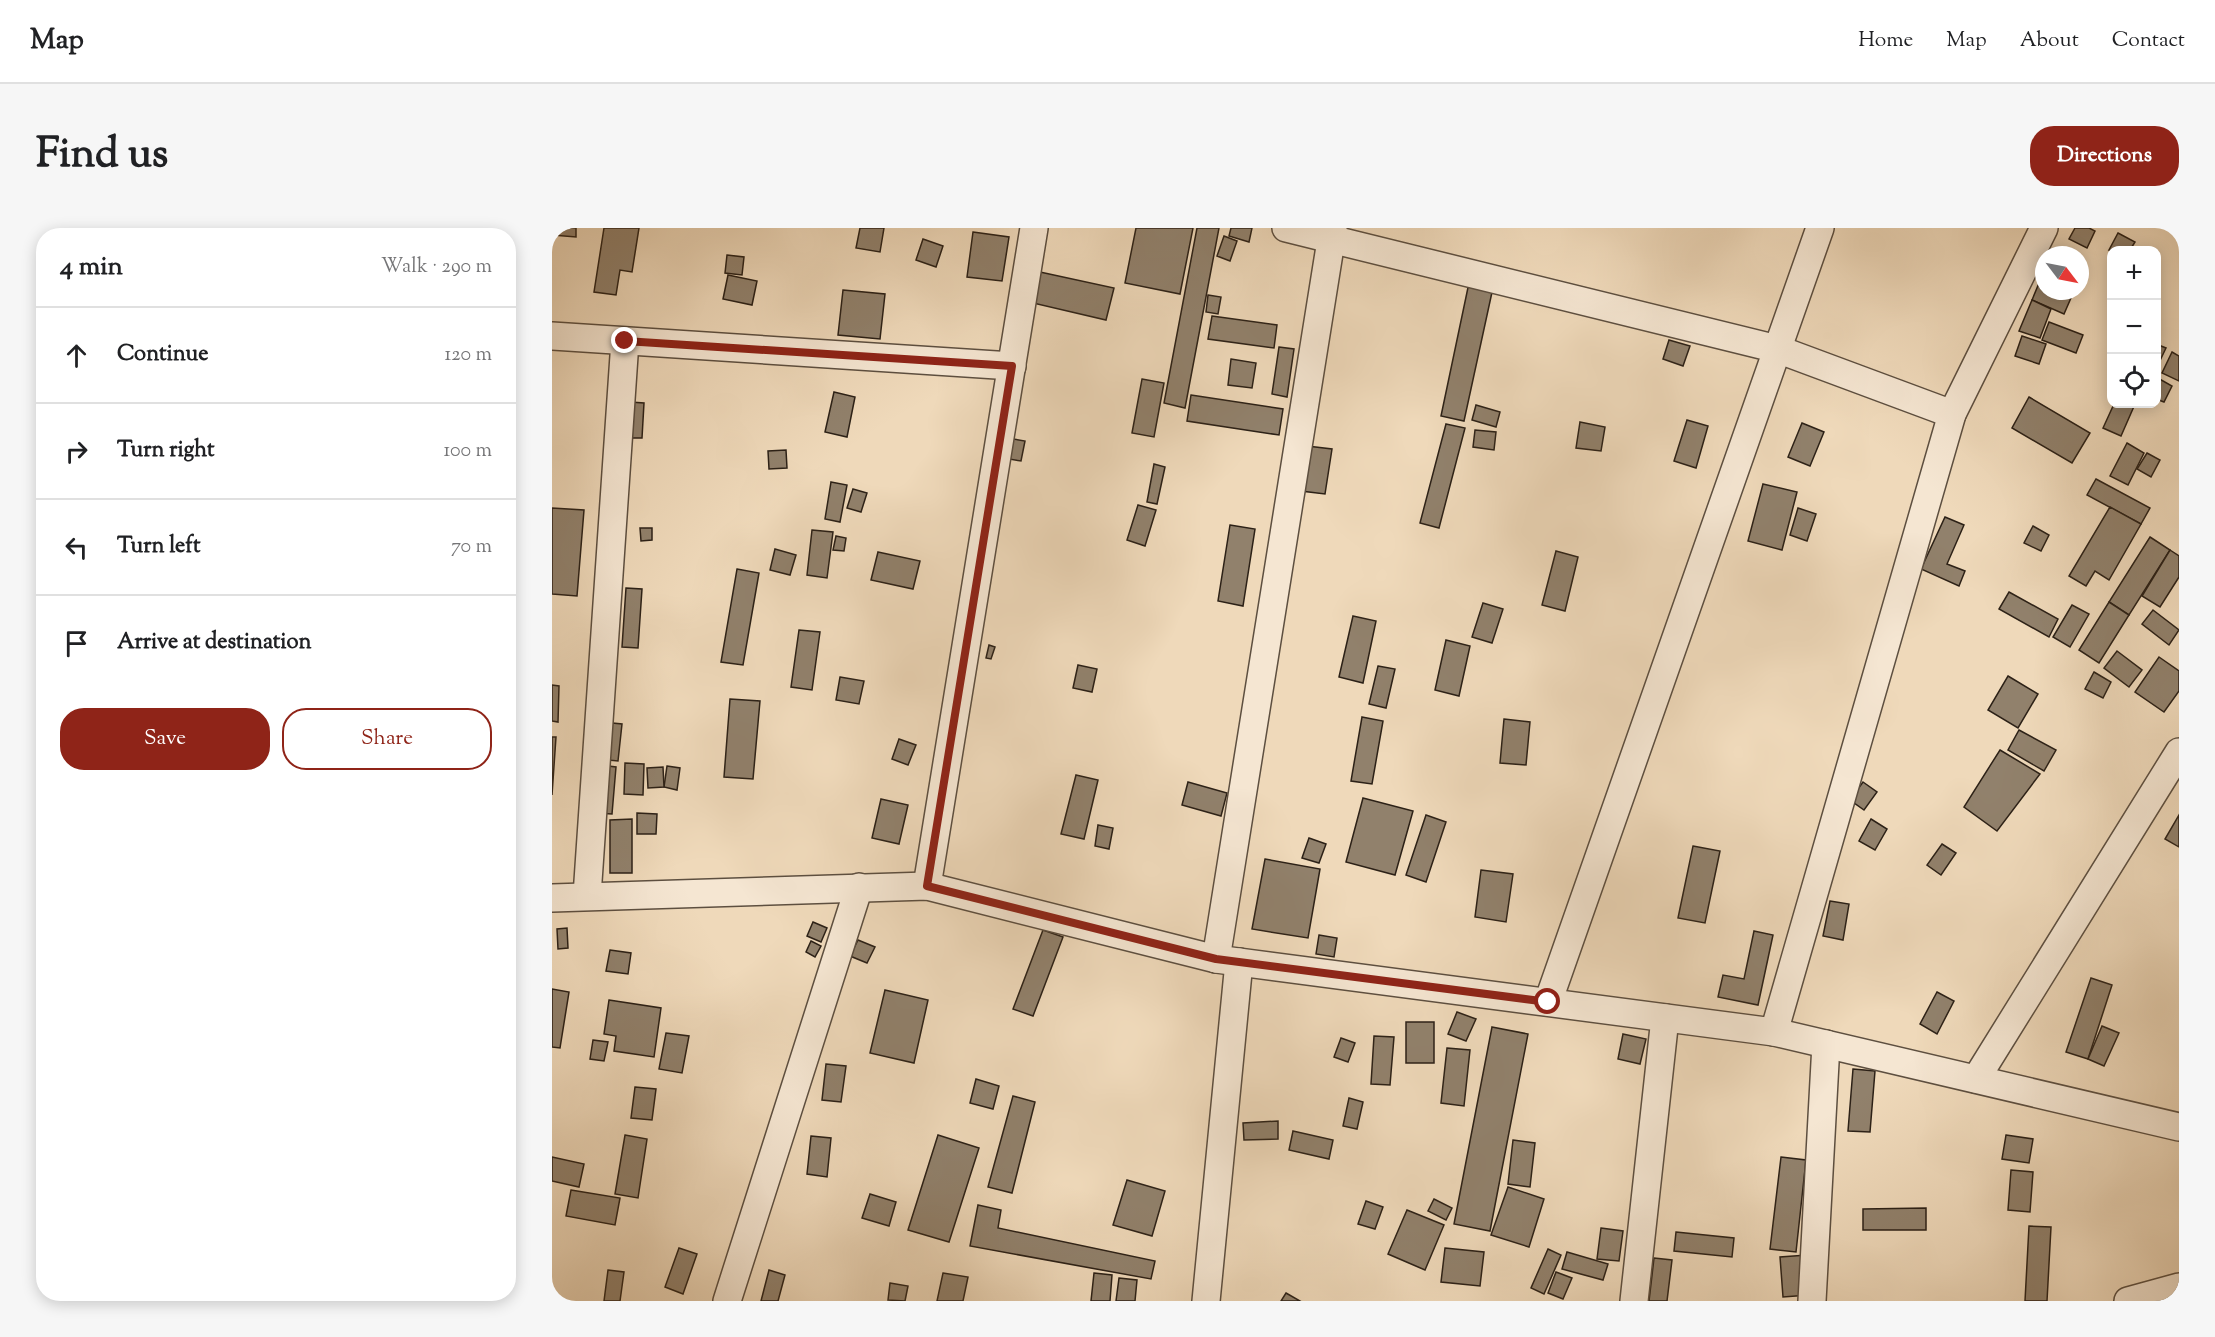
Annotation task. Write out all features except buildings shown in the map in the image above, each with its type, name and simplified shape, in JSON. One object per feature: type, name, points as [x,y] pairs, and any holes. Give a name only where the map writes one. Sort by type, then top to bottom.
[{"type":"street","points":[[927,886],[1034,228]]},
{"type":"street","points":[[1286,228],[1332,233],[1777,350],[1952,414]]},
{"type":"street","points":[[1548,1002],[1820,228]]},
{"type":"street","points":[[1774,1032],[1952,414],[2044,228]]},
{"type":"street","points":[[1206,1301],[1228,960],[1332,233]]},
{"type":"street","points":[[552,336],[1012,366]]},
{"type":"street","points":[[586,896],[625,341]]},
{"type":"street","points":[[1976,1079],[2179,752]]},
{"type":"street","points":[[552,898],[927,886],[1228,960],[1774,1032],[2179,1126]]},
{"type":"street","points":[[727,1301],[859,887]]},
{"type":"street","points":[[1634,1301],[1665,1018]]},
{"type":"street","points":[[1812,1301],[1826,1044]]},
{"type":"street","points":[[2128,1301],[2179,1287]]},
{"type":"route","points":[[625,341],[1012,366],[927,886],[1216,959],[1548,1002]]}]
